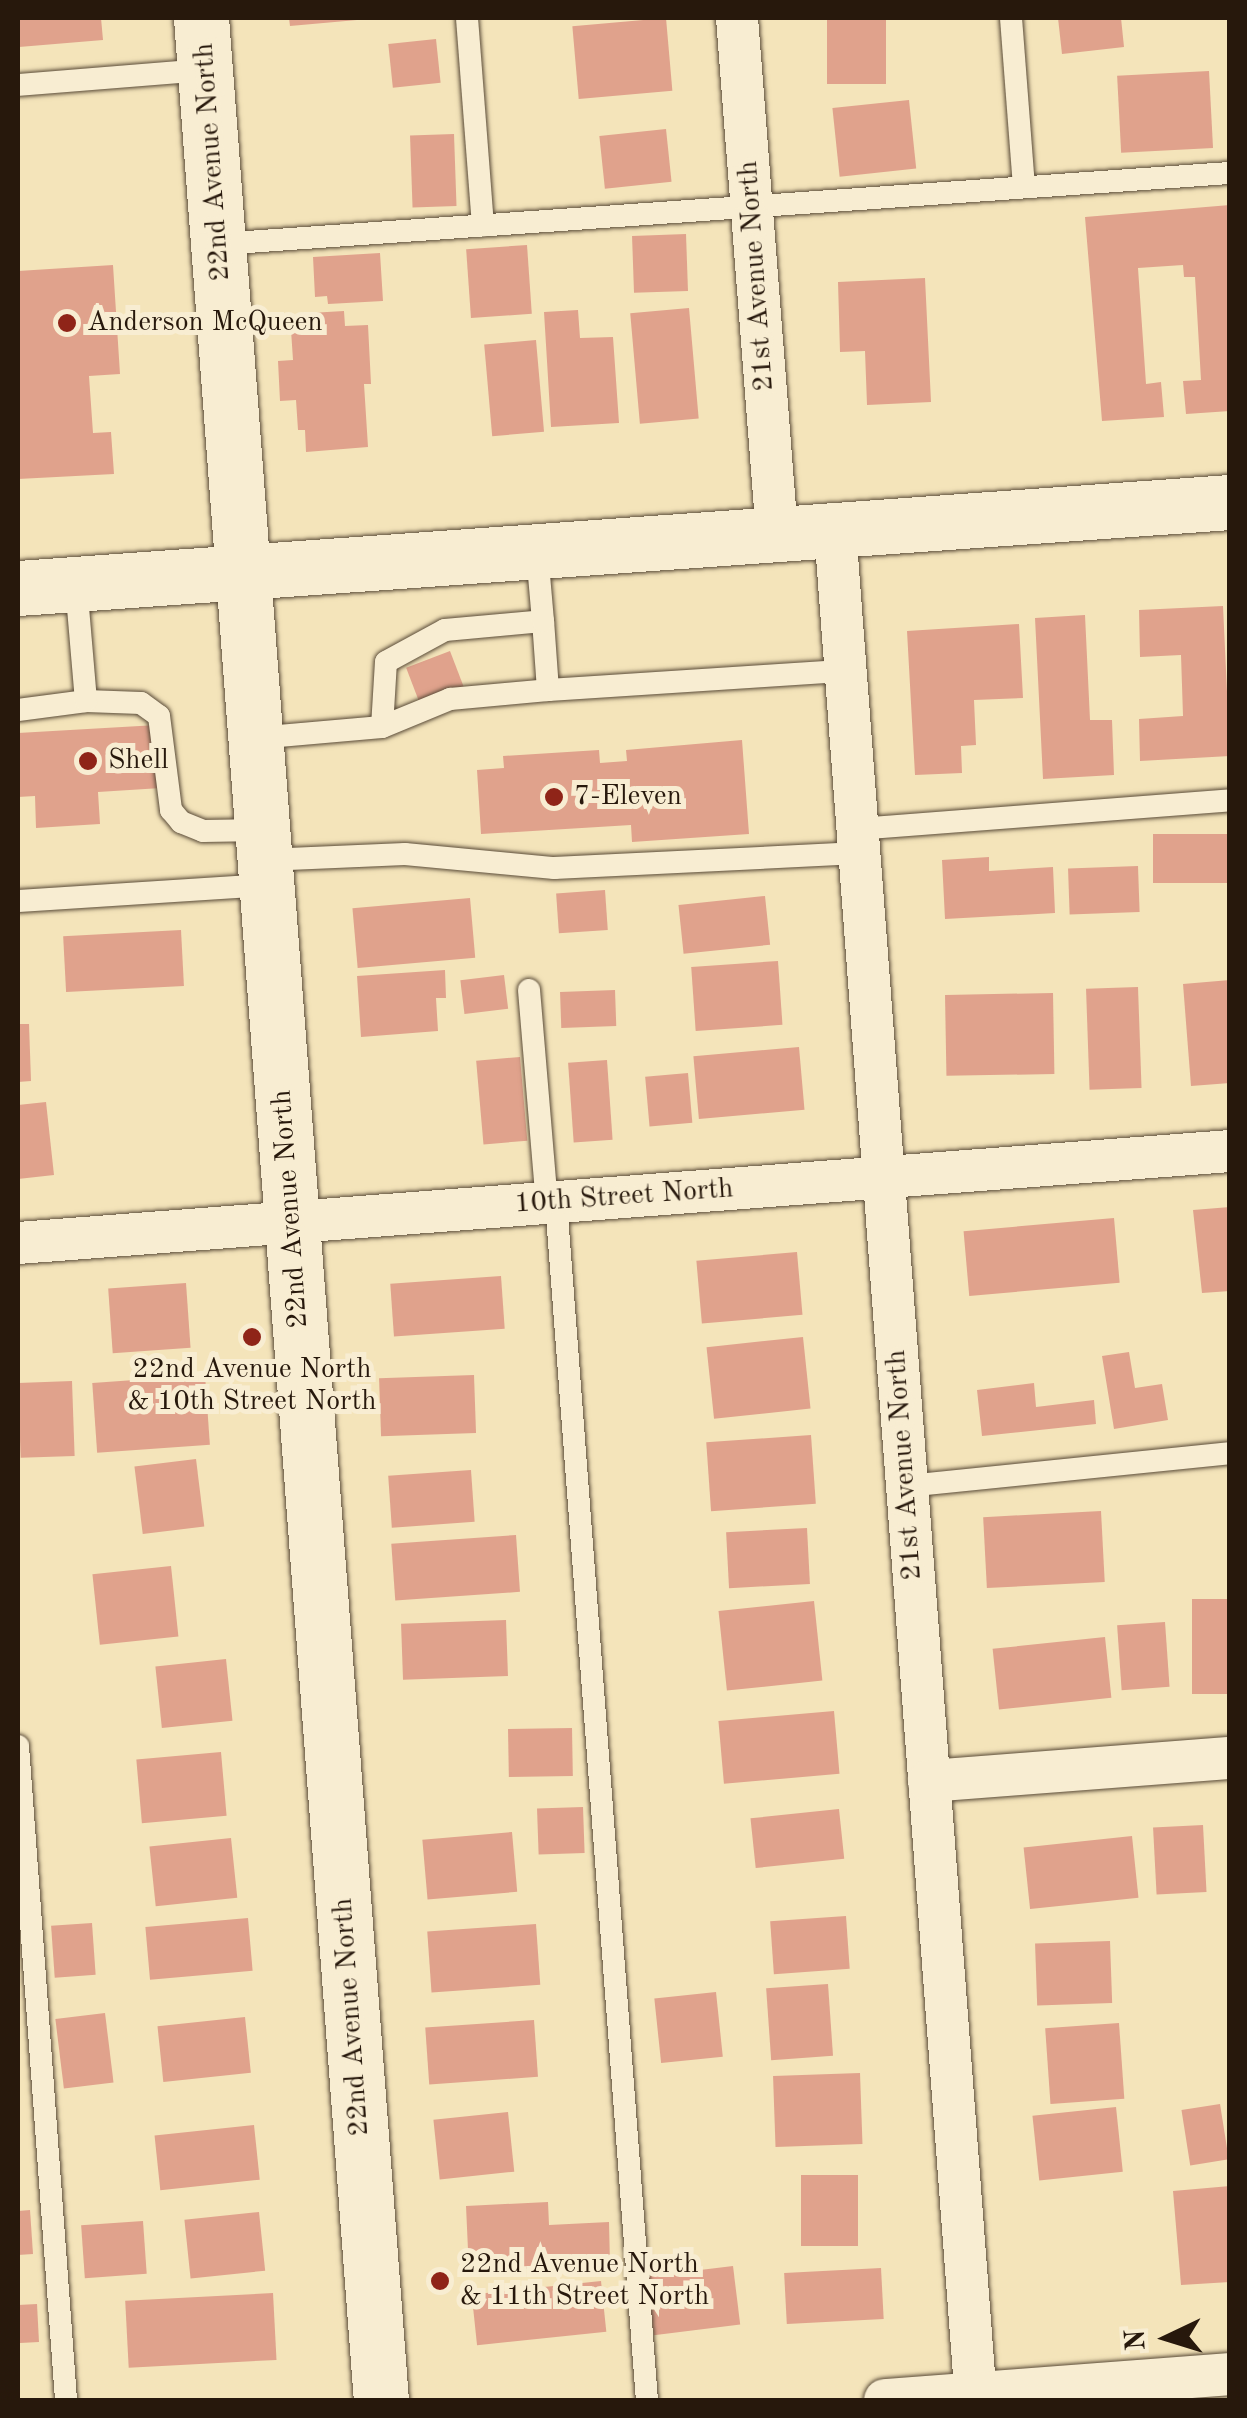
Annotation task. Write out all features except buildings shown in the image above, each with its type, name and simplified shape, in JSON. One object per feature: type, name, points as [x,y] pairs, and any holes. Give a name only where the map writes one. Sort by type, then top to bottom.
[{"type":"main road","name":"22nd Avenue North","points":[[204,44],[381,2400]]},
{"type":"main road","points":[[18,588],[1230,502]]},
{"type":"street","name":"21st Avenue North","points":[[738,18],[776,534]]},
{"type":"street","name":"21st Avenue North","points":[[834,530],[976,2397]]},
{"type":"street","name":"10th Street North","points":[[18,1242],[1230,1151]]},
{"type":"street","points":[[929,1781],[1230,1758]]},
{"type":"street","points":[[885,2400],[976,2397],[1230,2374]]},
{"type":"lane","points":[[467,18],[483,224]]},
{"type":"lane","points":[[1011,18],[1024,187]]},
{"type":"lane","points":[[18,86],[204,44]]},
{"type":"lane","points":[[219,244],[1230,173]]},
{"type":"lane","points":[[537,551],[548,690]]},
{"type":"lane","points":[[76,584],[86,701]]},
{"type":"lane","points":[[382,727],[386,662],[446,630],[543,622]]},
{"type":"lane","points":[[256,738],[382,727],[450,699],[845,671]]},
{"type":"lane","points":[[18,710],[86,701],[142,703],[160,716],[172,810],[180,822],[265,858]]},
{"type":"lane","points":[[18,901],[265,858],[405,854],[554,868],[858,841],[1230,800]]},
{"type":"lane","points":[[529,990],[552,1202],[646,2400]]},
{"type":"lane","points":[[907,1486],[1230,1453]]},
{"type":"lane","points":[[18,1746],[66,2400]]},
{"type":"place","name":"Anderson McQueen","points":[[67,323]]},
{"type":"place","name":"Shell","points":[[88,761]]},
{"type":"place","name":"7-Eleven","points":[[554,797]]},
{"type":"place","name":"22nd Avenue North & 10th Street North","points":[[252,1337]]},
{"type":"place","name":"22nd Avenue North & 11th Street North","points":[[440,2281]]}]
